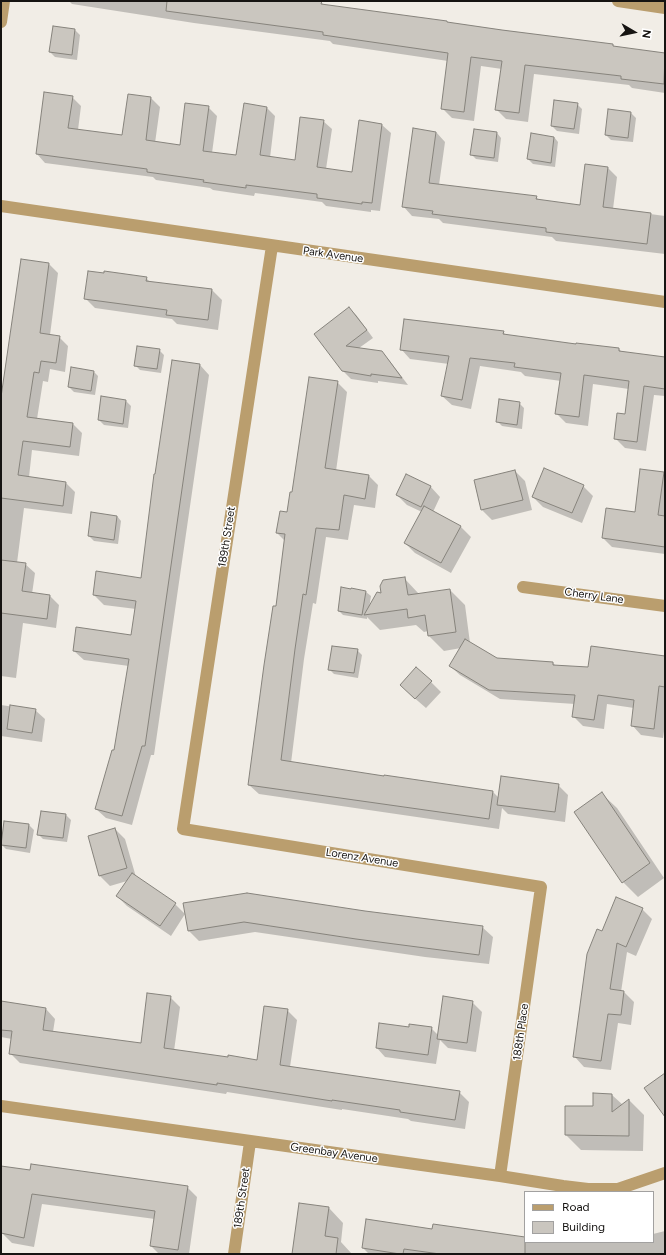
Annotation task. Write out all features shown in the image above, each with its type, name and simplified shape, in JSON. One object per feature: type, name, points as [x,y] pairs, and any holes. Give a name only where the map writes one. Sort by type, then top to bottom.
[{"type":"street","points":[[1,22],[4,1]]},
{"type":"street","points":[[618,1],[665,8]]},
{"type":"street","name":"Park Avenue","points":[[1,206],[665,302]]},
{"type":"street","name":"189th Street","points":[[183,829],[272,246]]},
{"type":"street","name":"Cherry Lane","points":[[523,587],[665,606]]},
{"type":"street","name":"Lorenz Avenue","points":[[183,829],[541,887]]},
{"type":"street","name":"188th Place","points":[[500,1176],[541,887]]},
{"type":"street","name":"Greenbay Avenue","points":[[1,1106],[588,1189],[618,1189],[665,1173]]},
{"type":"street","name":"189th Street","points":[[234,1254],[250,1142]]},
{"type":"building","points":[[167,1],[322,1],[321,4],[613,44],[613,46],[665,53],[664,84],[621,79],[621,76],[525,65],[519,113],[495,110],[502,61],[471,57],[464,112],[441,109],[448,53],[323,35],[323,32],[166,11]]},
{"type":"building","points":[[53,26],[75,29],[72,55],[49,52]]},
{"type":"building","points":[[44,92],[73,96],[68,128],[122,135],[128,94],[151,97],[146,140],[180,145],[185,103],[209,106],[203,151],[236,155],[244,103],[267,107],[260,155],[295,160],[300,117],[324,120],[317,167],[352,172],[359,120],[382,124],[372,203],[362,202],[362,204],[317,198],[317,194],[246,185],[246,188],[203,182],[204,180],[147,172],[147,169],[36,154]]},
{"type":"building","points":[[554,100],[578,103],[574,129],[551,126]]},
{"type":"building","points":[[608,109],[631,112],[628,138],[605,135]]},
{"type":"building","points":[[413,128],[436,132],[429,183],[537,196],[536,199],[580,205],[585,164],[608,167],[603,207],[651,213],[647,244],[546,232],[546,228],[432,214],[433,211],[402,207]]},
{"type":"building","points":[[474,129],[497,132],[494,158],[470,155]]},
{"type":"building","points":[[531,133],[554,137],[551,163],[527,159]]},
{"type":"building","points":[[21,259],[49,263],[40,333],[60,336],[56,363],[41,361],[39,373],[34,372],[27,417],[73,423],[70,447],[23,441],[18,475],[66,482],[63,506],[1,498],[1,397]]},
{"type":"building","points":[[88,271],[104,273],[104,271],[147,277],[146,281],[212,289],[208,320],[166,315],[167,310],[84,299]]},
{"type":"building","points":[[349,307],[367,330],[346,346],[382,351],[402,378],[371,374],[371,376],[342,371],[314,334]]},
{"type":"building","points":[[404,319],[504,331],[503,334],[619,348],[619,351],[665,357],[665,389],[644,386],[637,442],[614,439],[617,413],[625,414],[629,381],[584,375],[579,417],[555,414],[561,373],[514,367],[515,363],[470,358],[462,400],[441,396],[449,356],[400,350]]},
{"type":"building","points":[[137,346],[160,349],[157,369],[134,366]]},
{"type":"building","points":[[172,360],[200,364],[145,746],[142,746],[122,816],[95,809],[112,750],[114,750],[129,659],[73,651],[76,627],[131,635],[136,601],[93,595],[96,571],[141,578],[154,474]]},
{"type":"building","points":[[71,367],[94,371],[91,391],[68,387]]},
{"type":"building","points":[[309,377],[338,381],[325,468],[369,475],[365,499],[344,495],[339,530],[316,528],[306,595],[303,594],[281,760],[493,791],[489,819],[248,785],[264,665],[273,606],[276,606],[285,534],[276,533],[280,511],[287,512],[290,492],[292,492]]},
{"type":"building","points":[[101,396],[126,400],[123,424],[98,420]]},
{"type":"building","points":[[499,399],[520,402],[517,425],[496,422]]},
{"type":"building","points":[[544,468],[584,485],[572,513],[532,497]]},
{"type":"building","points":[[640,469],[664,472],[658,515],[665,516],[665,547],[602,538],[606,508],[635,512]]},
{"type":"building","points":[[515,470],[523,500],[481,510],[474,480]]},
{"type":"building","points":[[406,474],[431,486],[421,507],[396,495]]},
{"type":"building","points":[[424,506],[461,526],[441,563],[404,543]]},
{"type":"building","points":[[91,512],[117,516],[114,540],[88,536]]},
{"type":"building","points":[[1,560],[26,563],[22,591],[50,595],[47,619],[1,613]]},
{"type":"building","points":[[405,577],[408,595],[450,589],[456,632],[428,636],[425,615],[408,618],[407,609],[364,615],[377,592],[381,593],[380,586],[383,580]]},
{"type":"building","points":[[341,587],[366,591],[362,615],[338,611]]},
{"type":"building","points":[[465,639],[497,658],[553,662],[553,665],[588,667],[591,646],[665,656],[665,687],[659,686],[654,729],[631,726],[634,700],[598,695],[594,720],[572,717],[575,695],[489,690],[449,666]]},
{"type":"building","points":[[332,646],[358,649],[354,673],[328,670]]},
{"type":"building","points":[[416,667],[432,681],[415,699],[400,685]]},
{"type":"building","points":[[10,705],[36,709],[32,733],[7,729]]},
{"type":"building","points":[[501,776],[559,784],[555,812],[497,805]]},
{"type":"building","points":[[602,792],[650,863],[622,883],[574,812]]},
{"type":"building","points":[[41,811],[66,814],[63,838],[37,835]]},
{"type":"building","points":[[4,821],[29,824],[26,848],[1,845]]},
{"type":"building","points":[[115,828],[127,868],[99,876],[88,836]]},
{"type":"building","points":[[132,873],[176,903],[160,926],[116,896]]},
{"type":"building","points":[[247,893],[365,911],[483,926],[479,955],[356,939],[244,922],[188,931],[183,903]]},
{"type":"building","points":[[616,897],[643,908],[626,947],[617,943],[610,989],[624,991],[621,1015],[608,1014],[601,1061],[573,1057],[587,954],[597,929],[602,931]]},
{"type":"building","points":[[147,993],[171,996],[164,1048],[228,1057],[228,1055],[257,1060],[264,1006],[288,1009],[280,1065],[460,1091],[455,1120],[400,1112],[400,1110],[9,1054],[12,1031],[1,1030],[1,1001],[46,1008],[43,1030],[141,1043]]},
{"type":"building","points":[[443,996],[473,1001],[467,1043],[437,1039]]},
{"type":"building","points":[[379,1023],[409,1027],[409,1024],[432,1027],[428,1055],[376,1048]]},
{"type":"building","points":[[665,1073],[665,1117],[644,1088]]},
{"type":"building","points":[[593,1093],[612,1094],[612,1112],[629,1099],[629,1136],[565,1135],[565,1106],[593,1106]]},
{"type":"building","points":[[31,1164],[188,1186],[178,1250],[150,1246],[155,1211],[32,1194],[24,1238],[1,1233],[1,1166],[30,1170]]},
{"type":"building","points":[[299,1203],[329,1207],[325,1236],[338,1238],[336,1254],[292,1254]]},
{"type":"building","points":[[366,1219],[432,1229],[433,1224],[524,1237],[525,1254],[440,1254],[404,1249],[403,1254],[400,1254],[362,1248]]}]
